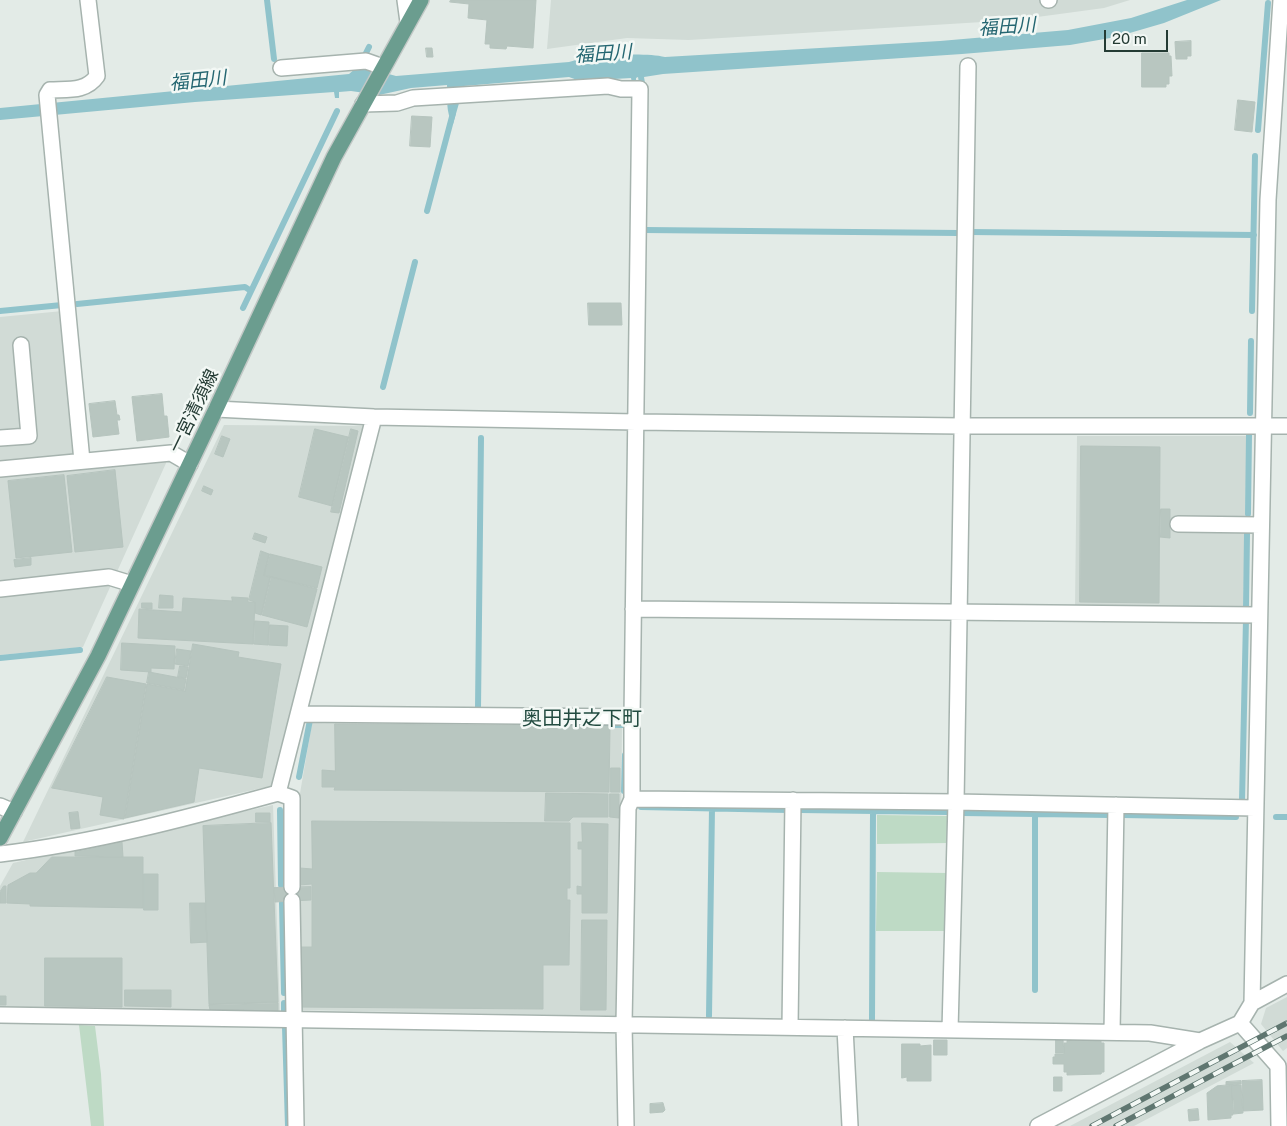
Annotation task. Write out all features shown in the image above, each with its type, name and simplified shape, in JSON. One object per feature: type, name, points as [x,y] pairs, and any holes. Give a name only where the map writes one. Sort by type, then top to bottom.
[{"type":"main road","name":"一宮清須線","points":[[0,838],[7,809],[98,656],[318,191],[421,0]]},
{"type":"street","points":[[82,461],[47,95],[50,90],[83,88],[92,83],[98,76],[88,0]]},
{"type":"street","points":[[405,0],[408,22]]},
{"type":"street","points":[[1038,1126],[1200,1041],[1240,1023],[1252,1003],[1268,200],[1281,97],[1281,0]]},
{"type":"street","points":[[281,68],[366,61],[383,68]]},
{"type":"street","points":[[950,1030],[956,802],[968,66]]},
{"type":"street","points":[[366,99],[398,103],[413,98],[608,86],[640,90],[632,799],[628,808],[624,1024],[626,1126]]},
{"type":"street","points":[[0,438],[29,436],[21,344]]},
{"type":"street","points":[[216,410],[374,418],[636,422],[961,426],[1287,426]]},
{"type":"street","points":[[278,793],[374,418]]},
{"type":"street","points":[[0,469],[171,453],[190,464]]},
{"type":"street","points":[[1178,524],[1261,525]]},
{"type":"street","points":[[0,589],[109,577],[132,584]]},
{"type":"street","points":[[633,609],[1259,615]]},
{"type":"street","points":[[298,714],[632,717]]},
{"type":"street","points":[[0,854],[34,850],[153,826],[278,793],[292,798],[293,1019],[296,1126]]},
{"type":"street","points":[[632,799],[956,802],[1256,808]]},
{"type":"street","points":[[790,1027],[793,800]]},
{"type":"street","points":[[1112,1032],[1116,806]]},
{"type":"street","points":[[1252,1003],[1287,984]]},
{"type":"street","points":[[0,1014],[1112,1032],[1150,1033],[1200,1041]]},
{"type":"street","points":[[1240,1023],[1282,1064],[1279,1126]]},
{"type":"street","points":[[845,1028],[850,1126]]},
{"type":"shaded area","points":[[551,0],[1130,0],[1104,8],[1015,20],[689,40],[627,38],[547,49]]},
{"type":"shaded area","points":[[63,311],[76,449],[71,455],[0,461],[0,317]]},
{"type":"shaded area","points":[[224,425],[363,426],[271,786],[23,842]]},
{"type":"shaded area","points":[[1077,436],[1247,436],[1243,611],[1075,608]]},
{"type":"shaded area","points":[[167,461],[83,647],[0,655],[0,477]]},
{"type":"shaded area","points":[[312,723],[622,726],[619,1016],[298,1010],[297,811]]},
{"type":"shaded area","points":[[273,805],[280,1013],[0,1008],[0,886],[13,863]]},
{"type":"shaded area","points":[[1287,997],[1287,1048],[1283,1051],[1261,1024],[1266,1008]]},
{"type":"shaded area","points":[[1230,1042],[1254,1063],[1134,1126],[1070,1126]]},
{"type":"green space","points":[[877,815],[949,816],[949,843],[877,844]]},
{"type":"green space","points":[[877,872],[948,873],[948,931],[876,931]]},
{"type":"green space","points":[[79,1025],[95,1026],[101,1074],[104,1126],[91,1126]]},
{"type":"water","points":[[1187,0],[1221,0],[1164,23],[1116,37],[1070,45],[663,74],[644,77],[645,83],[639,83],[638,77],[636,82],[632,83],[631,78],[580,81],[569,77],[464,86],[453,124],[448,110],[447,85],[411,88],[379,95],[351,91],[339,92],[339,98],[335,98],[334,92],[195,102],[0,120],[0,108],[349,74],[356,68],[363,67],[396,76],[569,62],[617,55],[655,55],[665,57],[940,41],[1068,30],[1131,18]]},
{"type":"building","points":[[451,0],[536,0],[533,48],[507,46],[506,49],[490,48],[490,44],[485,44],[487,20],[468,18],[469,4],[450,2]]},
{"type":"building","points":[[1191,41],[1191,56],[1187,56],[1187,59],[1176,59],[1175,42]]},
{"type":"building","points":[[426,48],[432,48],[433,57],[427,57]]},
{"type":"building","points":[[1142,53],[1169,53],[1169,56],[1171,56],[1172,76],[1169,76],[1169,84],[1166,84],[1166,87],[1142,87]]},
{"type":"building","points":[[1238,100],[1255,102],[1252,132],[1235,130]]},
{"type":"building","points":[[412,116],[432,117],[430,147],[410,146]]},
{"type":"building","points":[[588,303],[621,303],[622,325],[589,325]]},
{"type":"building","points":[[162,394],[164,416],[167,416],[169,437],[137,441],[132,397]]},
{"type":"building","points":[[115,401],[117,415],[119,415],[120,420],[117,420],[119,434],[93,437],[89,404]]},
{"type":"building","points":[[315,429],[348,437],[332,506],[299,497]]},
{"type":"building","points":[[351,429],[358,431],[339,513],[331,512]]},
{"type":"building","points":[[222,436],[230,439],[223,457],[215,454]]},
{"type":"building","points":[[1081,446],[1160,447],[1159,603],[1080,602]]},
{"type":"building","points":[[115,470],[123,547],[75,552],[67,476]]},
{"type":"building","points":[[64,475],[72,552],[16,558],[8,481]]},
{"type":"building","points":[[204,486],[213,490],[211,495],[202,491]]},
{"type":"building","points":[[1161,509],[1170,509],[1170,538],[1160,537]]},
{"type":"building","points":[[255,533],[267,537],[265,543],[253,539]]},
{"type":"building","points":[[261,551],[269,554],[264,576],[270,577],[261,615],[255,613],[255,602],[249,600]]},
{"type":"building","points":[[270,554],[322,567],[317,588],[264,575]]},
{"type":"building","points":[[31,558],[31,565],[15,567],[14,560]]},
{"type":"building","points":[[271,577],[317,589],[307,627],[262,615]]},
{"type":"building","points":[[160,595],[173,596],[173,608],[159,608]]},
{"type":"building","points":[[232,597],[248,598],[248,602],[255,602],[253,644],[138,638],[139,609],[182,612],[183,598],[232,601]]},
{"type":"building","points":[[142,603],[152,603],[152,609],[142,608]]},
{"type":"building","points":[[255,621],[269,622],[268,645],[254,644]]},
{"type":"building","points":[[270,625],[288,626],[287,646],[269,645]]},
{"type":"building","points":[[122,643],[175,646],[174,669],[151,668],[151,672],[121,670]]},
{"type":"building","points":[[193,644],[239,652],[238,657],[281,664],[262,778],[199,768],[194,802],[125,818],[147,684],[185,691]]},
{"type":"building","points":[[177,649],[191,651],[188,666],[175,664]]},
{"type":"building","points":[[180,666],[188,667],[186,678],[178,677]]},
{"type":"building","points":[[149,672],[186,679],[184,690],[147,683]]},
{"type":"building","points":[[107,677],[146,684],[124,819],[100,815],[103,797],[52,788]]},
{"type":"building","points":[[335,724],[610,726],[609,792],[334,790],[335,787],[322,787],[322,770],[335,771]]},
{"type":"building","points":[[611,768],[620,768],[620,792],[611,792]]},
{"type":"building","points":[[546,793],[608,794],[608,817],[573,817],[569,821],[545,821]]},
{"type":"building","points":[[610,794],[619,794],[619,818],[610,817]]},
{"type":"building","points":[[78,812],[80,828],[71,829],[69,813]]},
{"type":"building","points":[[256,813],[270,813],[270,822],[256,822]]},
{"type":"building","points":[[312,821],[570,823],[570,888],[567,888],[567,900],[570,900],[569,965],[543,965],[543,1009],[299,1007],[300,947],[312,947],[312,884],[299,885],[300,868],[312,869]]},
{"type":"building","points":[[271,823],[278,1002],[209,1004],[203,826]]},
{"type":"building","points":[[582,823],[608,824],[607,913],[582,913],[582,894],[577,894],[577,886],[582,887],[582,849],[578,849],[578,842],[582,842]]},
{"type":"building","points":[[122,842],[123,857],[75,856],[75,852]]},
{"type":"building","points":[[52,857],[143,857],[143,908],[30,906],[30,904],[7,903],[8,885],[30,873],[36,873]]},
{"type":"building","points":[[144,874],[158,874],[158,910],[144,910]]},
{"type":"building","points":[[6,886],[6,903],[0,903],[0,892]]},
{"type":"building","points":[[311,887],[311,900],[275,902],[274,888]]},
{"type":"building","points":[[190,903],[205,903],[207,942],[191,943]]},
{"type":"building","points":[[582,920],[607,920],[606,1010],[581,1010]]},
{"type":"building","points":[[45,958],[122,958],[122,1007],[45,1006]]},
{"type":"building","points":[[125,990],[171,990],[171,1007],[125,1006]]},
{"type":"building","points":[[0,996],[6,996],[6,1005],[0,1005]]},
{"type":"building","points":[[278,1003],[278,1011],[210,1010],[209,1005]]},
{"type":"building","points":[[934,1040],[947,1040],[947,1055],[934,1055]]},
{"type":"building","points":[[1056,1040],[1063,1040],[1064,1053],[1056,1053]]},
{"type":"building","points":[[1101,1040],[1101,1043],[1104,1043],[1104,1072],[1101,1074],[1067,1075],[1067,1072],[1064,1072],[1064,1064],[1053,1064],[1055,1054],[1064,1054],[1064,1043],[1067,1043],[1067,1041]]},
{"type":"building","points":[[902,1044],[931,1045],[931,1081],[907,1081],[907,1077],[902,1078]]},
{"type":"building","points":[[1054,1077],[1062,1077],[1062,1091],[1054,1091]]},
{"type":"building","points":[[1262,1080],[1263,1110],[1243,1111],[1242,1081]]},
{"type":"building","points":[[1241,1081],[1241,1084],[1226,1086],[1226,1082]]},
{"type":"building","points":[[1232,1085],[1241,1085],[1243,1113],[1234,1114]]},
{"type":"building","points":[[1232,1085],[1233,1115],[1231,1115],[1231,1118],[1208,1120],[1207,1093],[1217,1086]]},
{"type":"building","points":[[663,1103],[665,1110],[663,1112],[650,1113],[650,1104]]},
{"type":"building","points":[[1198,1109],[1199,1120],[1189,1121],[1188,1110]]},
{"type":"waterway","points":[[267,0],[274,59]]},
{"type":"waterway","points":[[1258,130],[1268,3]]},
{"type":"waterway","points":[[366,53],[369,47]]},
{"type":"waterway","points":[[243,308],[337,111]]},
{"type":"waterway","points":[[427,211],[453,113]]},
{"type":"waterway","points":[[1252,311],[1255,156]]},
{"type":"waterway","points":[[645,230],[958,233]]},
{"type":"waterway","points":[[970,232],[1254,235]]},
{"type":"waterway","points":[[383,387],[415,262]]},
{"type":"waterway","points":[[77,304],[245,287],[251,291]]},
{"type":"waterway","points":[[0,311],[62,305]]},
{"type":"waterway","points":[[1250,413],[1251,341]]},
{"type":"waterway","points":[[1248,514],[1249,435]]},
{"type":"waterway","points":[[478,708],[481,438]]},
{"type":"waterway","points":[[1246,608],[1247,534]]},
{"type":"waterway","points":[[1242,801],[1246,619]]},
{"type":"waterway","points":[[0,658],[80,650]]},
{"type":"waterway","points":[[299,777],[310,720],[315,720]]},
{"type":"waterway","points":[[545,724],[625,725]]},
{"type":"waterway","points":[[624,791],[625,755]]},
{"type":"waterway","points":[[641,807],[788,810]]},
{"type":"waterway","points":[[709,1016],[712,808]]},
{"type":"waterway","points":[[280,810],[281,885]]},
{"type":"waterway","points":[[801,810],[948,812]]},
{"type":"waterway","points":[[872,1020],[873,811]]},
{"type":"waterway","points":[[962,813],[1110,815]]},
{"type":"waterway","points":[[1035,814],[1035,990]]},
{"type":"waterway","points":[[1123,815],[1236,817]]},
{"type":"waterway","points":[[1276,817],[1287,817]]},
{"type":"waterway","points":[[282,903],[284,993]]},
{"type":"waterway","points":[[284,1003],[284,1013]]},
{"type":"waterway","points":[[285,1027],[288,1126]]},
{"type":"railway","points":[[1092,1126],[1287,1023]]},
{"type":"railway","points":[[1116,1126],[1287,1036]]},
{"type":"district","name":"奥田井之下町","points":[[582,719]]},
{"type":"water label","name":"福田川","points":[[1007,27]]},
{"type":"water label","name":"福田川","points":[[603,54]]},
{"type":"water label","name":"福田川","points":[[198,81]]}]
